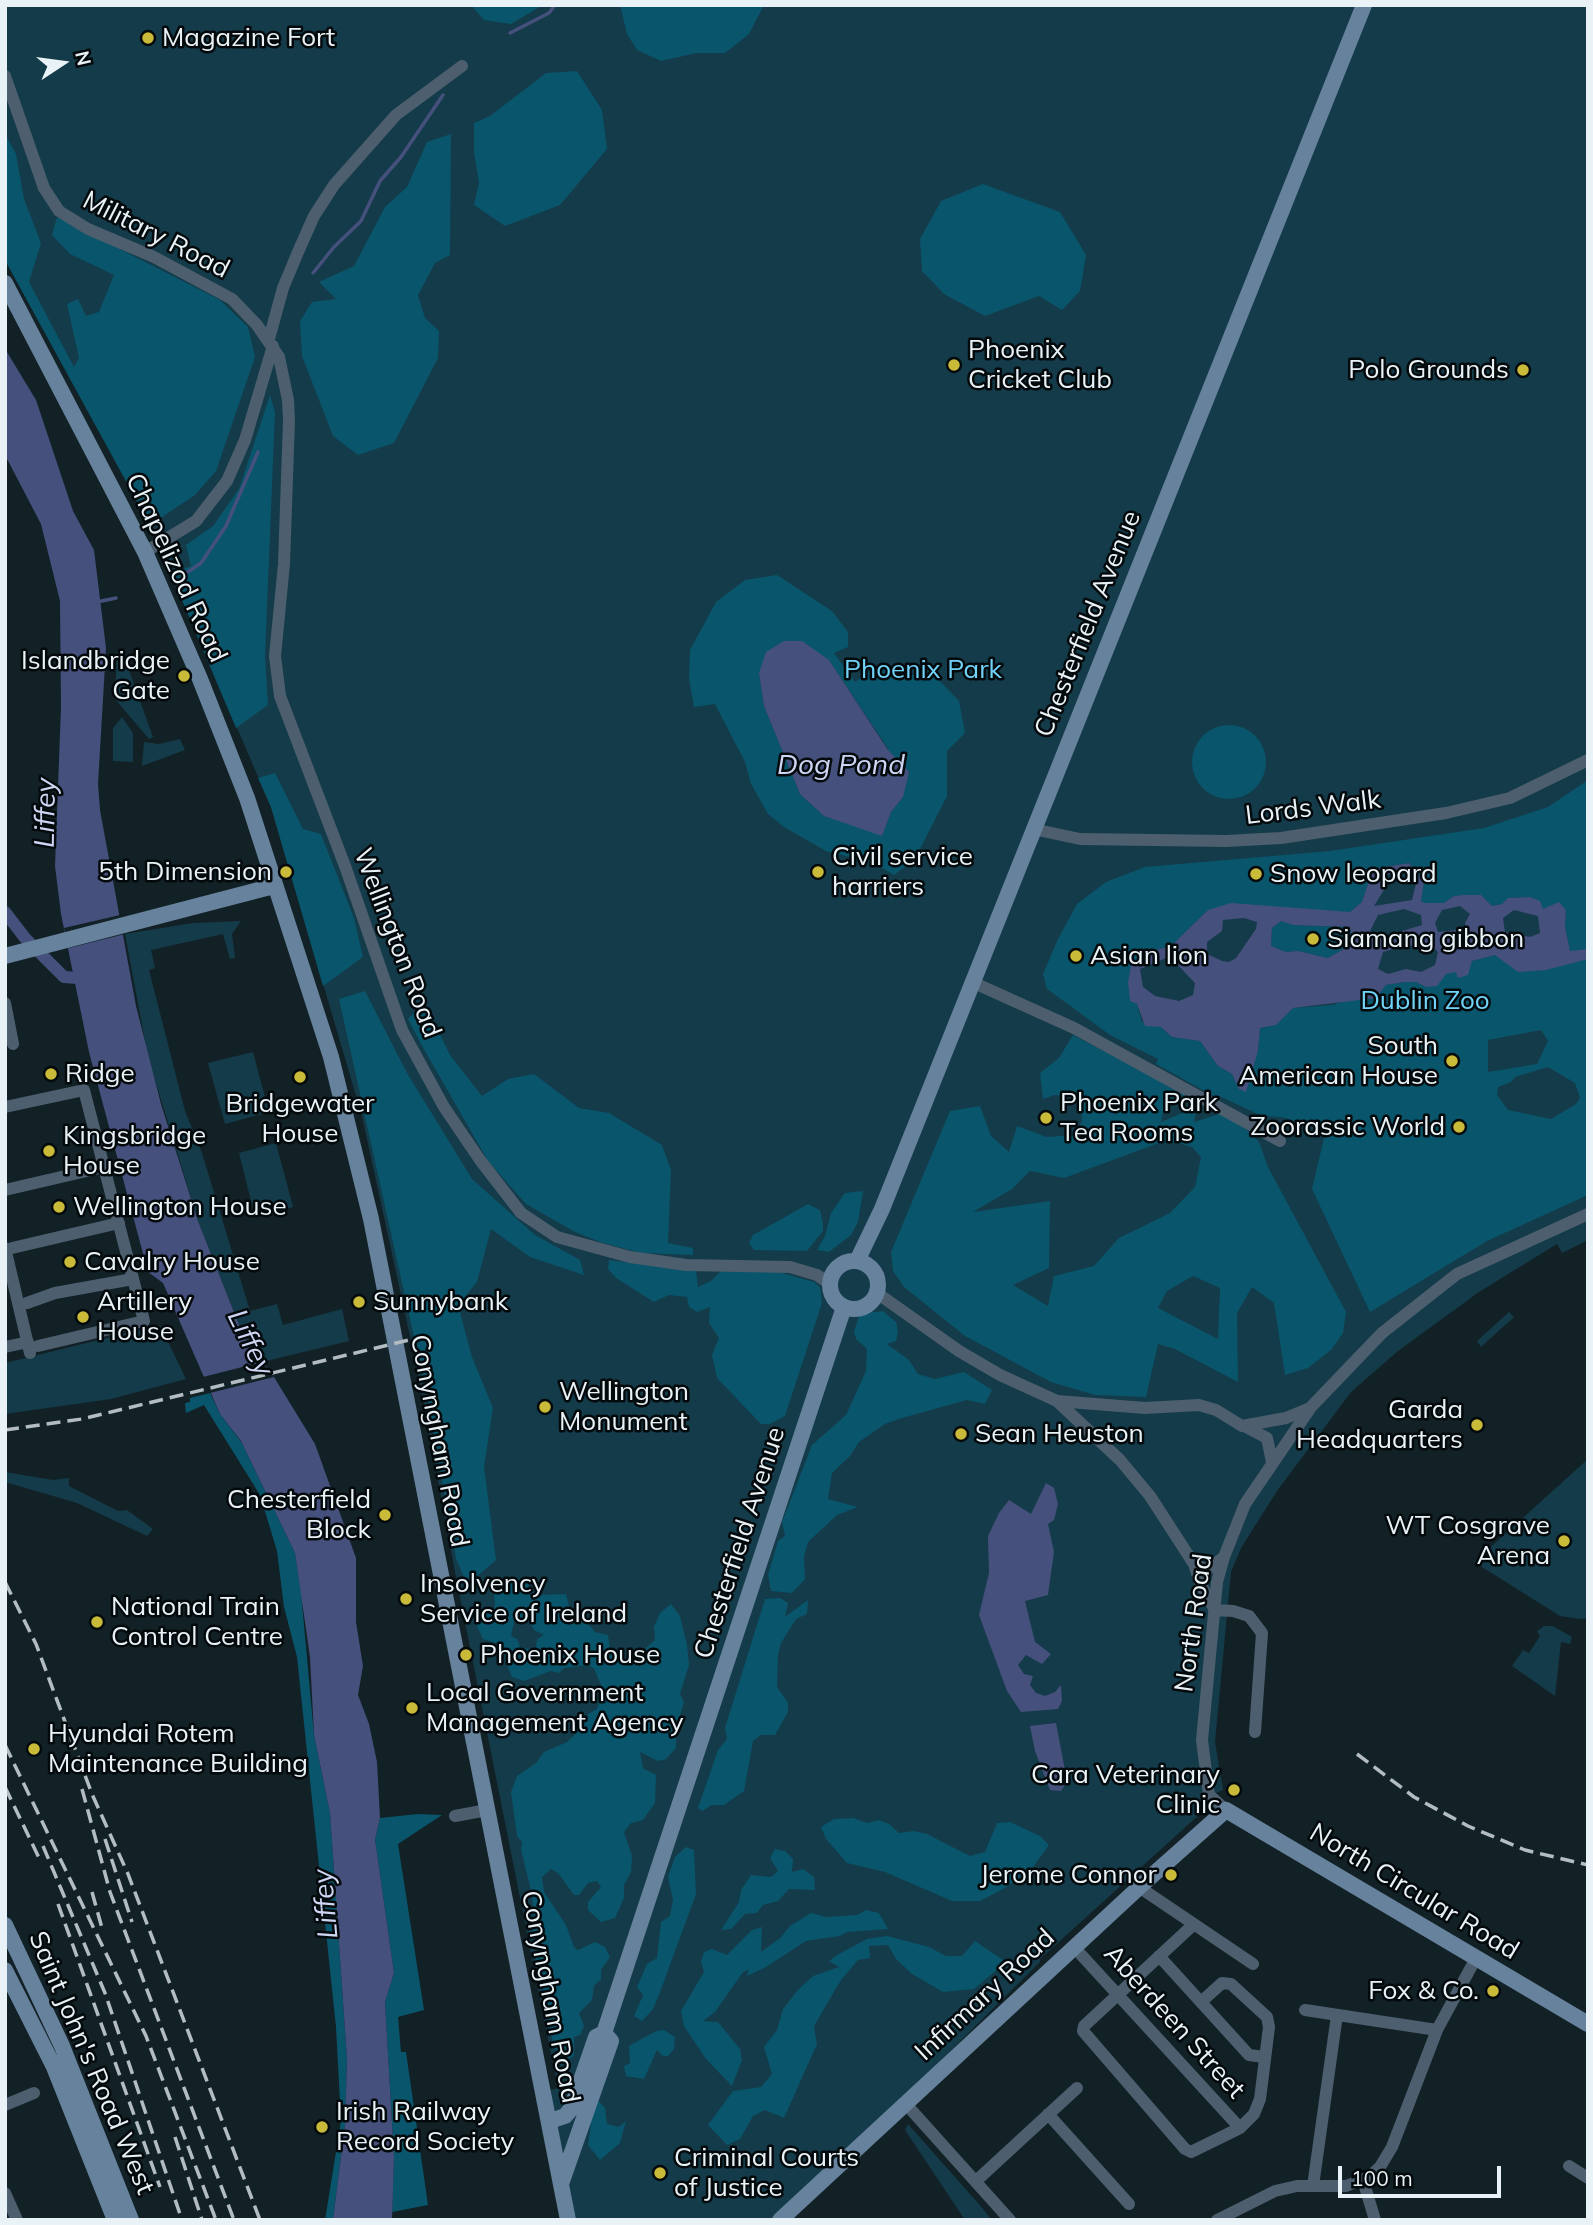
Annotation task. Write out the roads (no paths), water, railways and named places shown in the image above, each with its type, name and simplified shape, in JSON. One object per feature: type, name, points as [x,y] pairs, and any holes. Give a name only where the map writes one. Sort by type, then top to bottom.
[{"type":"main road","name":"Chesterfield Avenue","points":[[857,1261],[883,1209],[1364,5]]},
{"type":"main road","name":"Chapelizod Road","points":[[5,283],[145,552],[200,679],[247,798],[274,886]]},
{"type":"main road","points":[[5,956],[274,886]]},
{"type":"main road","name":"Conyngham Road","points":[[274,886],[323,1032],[345,1109],[397,1354],[568,2220]]},
{"type":"main road","points":[[857,1261],[874,1272],[877,1293],[873,1300],[860,1309],[844,1307],[833,1298],[830,1284],[835,1269],[857,1261]]},
{"type":"main road","name":"Chesterfield Avenue","points":[[550,2121],[565,2116],[571,2109],[596,2037],[604,2033],[844,1307]]},
{"type":"main road","name":"Infirmary Road","points":[[780,2220],[1139,1887],[1221,1806]]},
{"type":"main road","name":"North Circular Road","points":[[1221,1806],[1588,2024]]},
{"type":"main road","name":"Saint John's Road West","points":[[5,1925],[62,2046],[131,2220]]},
{"type":"main road","name":"Saint John's Road West","points":[[5,1970],[54,2067],[115,2220]]},
{"type":"main road","name":"Chesterfield Avenue","points":[[562,2181],[611,2041],[604,2033]]},
{"type":"street","points":[[145,552],[204,513],[236,465],[293,264],[314,216],[334,185],[396,115],[462,66]]},
{"type":"street","name":"Military Road","points":[[5,76],[41,181],[60,211],[88,229],[125,243],[214,288],[250,316],[271,343]]},
{"type":"street","name":"Wellington Road","points":[[271,343],[285,378],[289,420],[284,564],[275,656],[280,696],[345,866],[402,1030],[444,1107],[521,1213],[557,1237],[630,1257],[686,1265],[790,1267],[817,1275],[830,1284]]},
{"type":"street","name":"Lords Walk","points":[[1033,829],[1080,839],[1226,841],[1281,838],[1446,813],[1510,798],[1588,760]]},
{"type":"street","points":[[972,982],[1074,1028],[1280,1141]]},
{"type":"street","points":[[5,1003],[13,1044]]},
{"type":"street","points":[[5,1106],[84,1090],[144,1321],[32,1347],[5,1347]]},
{"type":"street","points":[[5,1190],[104,1167]]},
{"type":"street","name":"North Road","points":[[1221,1806],[1209,1785],[1204,1769],[1202,1740],[1215,1611],[1224,1557],[1245,1504],[1311,1407],[1382,1333],[1457,1274],[1588,1214]]},
{"type":"street","points":[[32,1347],[9,1248],[119,1223]]},
{"type":"street","points":[[27,1303],[55,1293],[133,1279]]},
{"type":"street","points":[[877,1293],[959,1351],[1000,1375],[1057,1401],[1088,1428],[1150,1496],[1194,1564],[1199,1583],[1215,1611],[1233,1611],[1249,1616],[1262,1633],[1255,1732]]},
{"type":"street","points":[[1057,1401],[1145,1408],[1199,1405],[1216,1410],[1267,1438],[1272,1462]]},
{"type":"street","points":[[1088,1428],[1083,1413],[1094,1402]]},
{"type":"street","points":[[1242,1426],[1286,1418],[1311,1407]]},
{"type":"street","points":[[1194,1564],[1207,1570],[1224,1557]]},
{"type":"street","points":[[455,1816],[486,1810]]},
{"type":"street","points":[[1139,1887],[1253,1964]]},
{"type":"street","points":[[1193,1925],[1084,2025],[1083,2031],[1167,2129],[1191,2151],[1240,2128],[1257,2108],[1269,2027],[1267,2017],[1231,1984],[1223,1983],[1201,2002]]},
{"type":"street","name":"Aberdeen Street","points":[[1074,1947],[1240,2128]]},
{"type":"street","points":[[1159,1956],[1249,2055],[1264,2057]]},
{"type":"street","points":[[1217,2220],[1275,2191],[1313,2186],[1340,2187],[1363,2180],[1380,2167],[1387,2157],[1437,2030],[1476,1958]]},
{"type":"street","points":[[1305,2010],[1437,2030]]},
{"type":"street","points":[[1313,2186],[1337,2015]]},
{"type":"street","points":[[976,2181],[1077,2088]]},
{"type":"street","points":[[5,2105],[34,2093]]},
{"type":"street","points":[[905,2103],[1010,2220]]},
{"type":"street","points":[[1048,2114],[1129,2204]]},
{"type":"street","points":[[1569,2166],[1588,2178]]},
{"type":"street","points":[[1363,2180],[1375,2220]]},
{"type":"street","points":[[5,2193],[17,2220]]},
{"type":"water","points":[[5,342],[7,352],[36,400],[73,511],[94,550],[106,648],[98,784],[100,810],[136,1006],[161,1104],[198,1221],[243,1335],[274,1377],[315,1444],[356,1558],[356,1622],[363,1666],[358,1695],[369,1724],[377,1762],[380,1818],[375,1839],[394,1973],[385,2002],[394,2157],[392,2220],[333,2220],[345,2124],[347,2059],[330,1813],[314,1735],[310,1657],[295,1553],[241,1441],[220,1414],[163,1283],[148,1272],[89,1052],[61,914],[55,866],[61,707],[60,601],[41,524],[5,455]]},
{"type":"water","name":"Dog Pond","points":[[784,641],[802,641],[829,660],[888,750],[909,772],[903,797],[891,812],[882,836],[824,816],[800,794],[764,706],[759,673],[766,652]]},
{"type":"water","points":[[1409,863],[1424,882],[1421,901],[1424,903],[1444,903],[1454,896],[1464,895],[1481,895],[1492,906],[1502,904],[1508,898],[1530,897],[1540,901],[1543,909],[1559,902],[1566,910],[1565,927],[1570,951],[1588,949],[1588,959],[1546,970],[1518,972],[1495,955],[1472,961],[1468,975],[1458,978],[1456,972],[1446,974],[1437,986],[1426,987],[1416,982],[1405,982],[1386,985],[1376,998],[1293,1008],[1276,1025],[1260,1028],[1258,1051],[1246,1092],[1239,1089],[1232,1074],[1218,1066],[1200,1041],[1172,1037],[1161,1027],[1145,1026],[1137,1004],[1130,1001],[1128,982],[1131,966],[1159,949],[1170,947],[1208,910],[1231,903],[1350,912],[1362,902],[1373,869]],"holes":[[[1409,871],[1417,879],[1412,900],[1374,906],[1388,883],[1382,879],[1384,875]],[[1460,906],[1470,914],[1465,923],[1466,929],[1438,932],[1435,923],[1442,910]],[[1404,909],[1421,915],[1422,925],[1402,931],[1403,939],[1385,940],[1370,931],[1378,915]],[[1514,910],[1538,916],[1540,933],[1530,937],[1505,932],[1503,918]],[[1244,918],[1257,922],[1256,929],[1236,958],[1229,962],[1207,954],[1207,942],[1222,931],[1223,920]],[[1281,921],[1293,925],[1349,927],[1352,935],[1342,950],[1328,958],[1298,951],[1286,952],[1271,946],[1272,928]],[[1406,945],[1435,949],[1438,952],[1435,965],[1421,972],[1406,969],[1388,974],[1378,969],[1383,952]],[[1166,958],[1174,961],[1195,983],[1193,995],[1179,1001],[1155,996],[1143,987],[1140,969]]]},
{"type":"water","points":[[1046,1483],[1054,1488],[1058,1504],[1054,1520],[1048,1524],[1054,1552],[1048,1595],[1025,1601],[1035,1642],[1051,1654],[1042,1664],[1026,1655],[1018,1665],[1024,1674],[1033,1676],[1030,1685],[1036,1693],[1045,1696],[1055,1692],[1061,1685],[1062,1701],[1058,1709],[1021,1712],[1007,1691],[979,1615],[989,1573],[988,1536],[999,1513],[1009,1500],[1031,1514]]},
{"type":"water","points":[[1056,1723],[1067,1781],[1061,1791],[1050,1790],[1035,1751],[1030,1726]]},
{"type":"waterway","points":[[510,33],[549,13],[555,5]]},
{"type":"waterway","points":[[313,273],[334,247],[361,221],[380,181],[401,157],[443,95]]},
{"type":"waterway","points":[[185,574],[201,563],[226,526],[258,452]]},
{"type":"waterway","points":[[97,602],[116,598]]},
{"type":"waterway","points":[[5,912],[25,938],[64,977],[91,979]]},
{"type":"railway","points":[[5,1430],[82,1419],[409,1340]]},
{"type":"railway","points":[[5,1582],[36,1644],[92,1794],[128,1874],[260,2220]]},
{"type":"railway","points":[[5,1745],[146,2036],[216,2220]]},
{"type":"railway","points":[[1357,1754],[1414,1797],[1468,1826],[1525,1850],[1588,1865]]},
{"type":"railway","points":[[5,1787],[41,1862]]},
{"type":"railway","points":[[82,1789],[110,1892],[234,2220]]},
{"type":"railway","points":[[105,1839],[132,1922]]},
{"type":"railway","points":[[43,1846],[105,1993],[182,2220]]},
{"type":"railway","points":[[92,1892],[102,1928]]},
{"type":"railway","points":[[58,1904],[160,2187]]},
{"type":"railway","points":[[175,2137],[202,2220]]},
{"type":"place","name":"Magazine Fort","points":[[148,38]]},
{"type":"place","name":"Phoenix Cricket Club","points":[[954,365]]},
{"type":"place","name":"Polo Grounds","points":[[1523,370]]},
{"type":"place","name":"Islandbridge Gate","points":[[184,676]]},
{"type":"place","name":"5th Dimension","points":[[286,872]]},
{"type":"place","name":"Civil service harriers","points":[[818,872]]},
{"type":"place","name":"Snow leopard","points":[[1256,874]]},
{"type":"place","name":"Siamang gibbon","points":[[1313,939]]},
{"type":"place","name":"Asian lion","points":[[1076,956]]},
{"type":"place","name":"South American House","points":[[1452,1061]]},
{"type":"place","name":"Ridge","points":[[51,1074]]},
{"type":"place","name":"Bridgewater House","points":[[300,1077]]},
{"type":"place","name":"Phoenix Park Tea Rooms","points":[[1046,1118]]},
{"type":"place","name":"Zoorassic World","points":[[1459,1127]]},
{"type":"place","name":"Kingsbridge House","points":[[49,1151]]},
{"type":"place","name":"Wellington House","points":[[59,1207]]},
{"type":"place","name":"Cavalry House","points":[[70,1262]]},
{"type":"place","name":"Sunnybank","points":[[359,1302]]},
{"type":"place","name":"Artillery House","points":[[83,1317]]},
{"type":"place","name":"Wellington Monument","points":[[545,1407]]},
{"type":"place","name":"Garda Headquarters","points":[[1477,1425]]},
{"type":"place","name":"Sean Heuston","points":[[961,1434]]},
{"type":"place","name":"Chesterfield Block","points":[[385,1515]]},
{"type":"place","name":"WT Cosgrave Arena","points":[[1564,1541]]},
{"type":"place","name":"Insolvency Service of Ireland","points":[[406,1599]]},
{"type":"place","name":"National Train Control Centre","points":[[97,1622]]},
{"type":"place","name":"Phoenix House","points":[[466,1655]]},
{"type":"place","name":"Local Government Management Agency","points":[[412,1708]]},
{"type":"place","name":"Hyundai Rotem Maintenance Building","points":[[34,1749]]},
{"type":"place","name":"Cara Veterinary Clinic","points":[[1234,1790]]},
{"type":"place","name":"Jerome Connor","points":[[1171,1875]]},
{"type":"place","name":"Fox & Co.","points":[[1493,1991]]},
{"type":"place","name":"Irish Railway Record Society","points":[[322,2127]]},
{"type":"place","name":"Criminal Courts of Justice","points":[[660,2173]]},
{"type":"park label","name":"Phoenix Park","points":[[923,670]]},
{"type":"park label","name":"Dublin Zoo","points":[[1425,1001]]},
{"type":"water label","name":"Liffey","points":[[46,813]]},
{"type":"water label","name":"Liffey","points":[[250,1343]]},
{"type":"water label","name":"Liffey","points":[[326,1904]]}]
